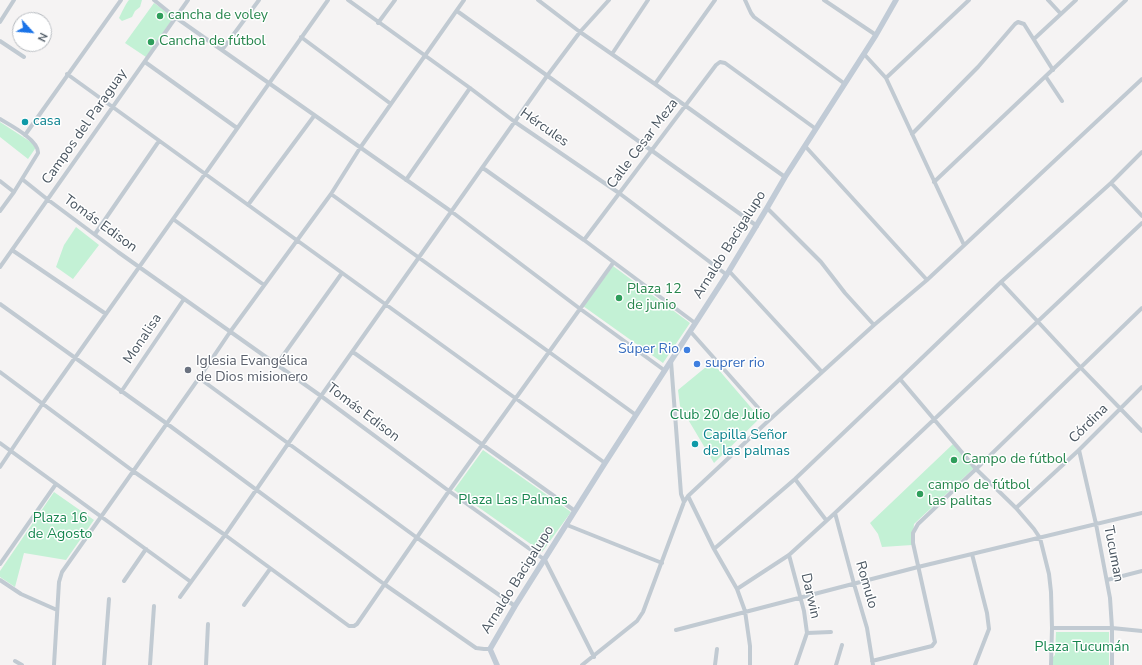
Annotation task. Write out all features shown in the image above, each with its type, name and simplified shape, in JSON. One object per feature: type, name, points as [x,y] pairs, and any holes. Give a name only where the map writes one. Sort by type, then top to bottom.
[{"type":"street","points":[[0,22],[14,0]]},
{"type":"street","points":[[25,135],[121,0]]},
{"type":"street","points":[[154,0],[175,17],[314,116],[452,212],[664,370]]},
{"type":"street","name":"Campos del Paraguay","points":[[0,267],[188,0]]},
{"type":"street","points":[[222,50],[259,0]]},
{"type":"street","points":[[0,467],[139,266],[328,0]]},
{"type":"street","name":"Hércules","points":[[348,0],[515,122],[618,193],[728,273],[822,372]]},
{"type":"street","points":[[378,23],[395,0]]},
{"type":"street","points":[[54,665],[60,576],[230,332],[331,194],[360,148],[464,0]]},
{"type":"street","points":[[538,0],[580,32],[785,177]]},
{"type":"street","points":[[180,597],[547,76],[580,32],[607,0]]},
{"type":"street","points":[[612,54],[648,0]]},
{"type":"street","points":[[655,84],[715,0]]},
{"type":"street","points":[[745,0],[751,14],[754,17],[845,84]]},
{"type":"street","points":[[824,0],[876,35]]},
{"type":"street","name":"Arnaldo Bacigalupo","points":[[497,665],[490,649],[515,606],[671,359],[728,273],[785,177],[876,35],[896,0]]},
{"type":"street","points":[[886,78],[969,0]]},
{"type":"street","points":[[1048,0],[1061,14]]},
{"type":"street","points":[[1034,39],[1076,0]]},
{"type":"street","points":[[934,182],[1126,0]]},
{"type":"street","points":[[456,11],[757,226]]},
{"type":"street","points":[[912,134],[1018,22],[1021,22],[1034,39],[1053,70]]},
{"type":"street","points":[[301,37],[391,104]]},
{"type":"street","points":[[0,41],[24,57]]},
{"type":"street","points":[[864,54],[886,78],[964,245]]},
{"type":"street","points":[[145,62],[237,128]]},
{"type":"street","name":"Calle Cesar Meza","points":[[584,240],[618,193],[716,65],[720,62],[725,64],[816,129]]},
{"type":"street","points":[[67,74],[605,463]]},
{"type":"street","points":[[1046,77],[1062,101]]},
{"type":"street","points":[[582,665],[637,622],[643,612],[684,502],[688,496],[874,325],[927,280],[1142,79]]},
{"type":"street","points":[[406,180],[470,88]]},
{"type":"street","points":[[248,205],[314,116]]},
{"type":"street","points":[[0,119],[25,135],[37,146],[38,153],[22,180],[0,211]]},
{"type":"street","points":[[95,234],[159,141]]},
{"type":"street","points":[[805,146],[927,280]]},
{"type":"street","points":[[714,549],[794,479],[1001,282],[1142,152]]},
{"type":"street","points":[[483,168],[584,240],[612,263],[695,323]]},
{"type":"street","name":"Tomás Edison","points":[[22,180],[545,560],[594,657]]},
{"type":"street","points":[[0,181],[14,192]]},
{"type":"street","points":[[1111,182],[1142,216]]},
{"type":"street","points":[[331,194],[636,415]]},
{"type":"street","points":[[767,208],[821,262],[845,293],[874,325]]},
{"type":"street","points":[[173,219],[264,285]]},
{"type":"street","points":[[737,589],[789,555],[1142,223]]},
{"type":"street","points":[[12,250],[106,314]]},
{"type":"street","points":[[0,372],[133,471],[225,535],[350,626],[354,626],[357,624],[514,398],[612,263]]},
{"type":"street","points":[[277,364],[342,273]]},
{"type":"street","points":[[1001,282],[1142,431]]},
{"type":"street","name":"Monalisa","points":[[121,392],[184,299]]},
{"type":"street","points":[[0,304],[166,423],[384,584],[476,648],[490,649]]},
{"type":"street","points":[[872,663],[932,646],[935,642],[913,543],[913,534],[917,525],[1142,308]]},
{"type":"street","points":[[690,331],[769,420]]},
{"type":"street","points":[[353,352],[575,511]]},
{"type":"street","points":[[671,359],[681,494],[684,502]]},
{"type":"street","points":[[198,378],[416,537],[515,606]]},
{"type":"street","points":[[900,379],[976,469],[1016,508],[1040,538],[1049,574],[1052,628],[1051,665]]},
{"type":"street","name":"Córdina","points":[[1016,508],[1079,450],[1142,387]]},
{"type":"street","points":[[0,443],[191,582]]},
{"type":"street","name":"Tucuman","points":[[1079,450],[1096,524],[1110,598],[1112,665]]},
{"type":"street","points":[[794,479],[826,520]]},
{"type":"street","points":[[0,564],[56,484]]},
{"type":"street","points":[[688,496],[714,549],[737,589],[745,611],[750,646],[750,665]]},
{"type":"street","name":"Romulo","points":[[835,512],[867,628],[872,663]]},
{"type":"street","points":[[676,630],[745,611],[800,599],[918,567],[1142,513]]},
{"type":"street","points":[[567,525],[662,563]]},
{"type":"street","points":[[124,581],[146,549]]},
{"type":"street","points":[[972,554],[987,613],[989,628],[975,665]]},
{"type":"street","name":"Darwin","points":[[789,555],[807,633],[796,665]]},
{"type":"street","points":[[244,605],[270,569]]},
{"type":"street","points":[[1107,580],[1142,572]]},
{"type":"street","points":[[0,580],[21,594],[57,610]]},
{"type":"street","points":[[104,665],[109,599]]},
{"type":"street","points":[[150,665],[154,606]]},
{"type":"street","points":[[206,665],[208,624]]},
{"type":"street","points":[[1052,628],[1112,628],[1142,631]]},
{"type":"street","points":[[807,633],[831,632]]},
{"type":"street","points":[[836,665],[842,645]]},
{"type":"street","points":[[714,665],[717,649]]},
{"type":"street","points":[[16,661],[22,665]]},
{"type":"green space","points":[[129,0],[142,0],[140,7],[135,11],[132,17],[122,21],[119,18]]},
{"type":"green space","points":[[154,3],[174,17],[146,57],[125,43]]},
{"type":"green space","points":[[0,122],[37,146],[28,159],[0,137]]},
{"type":"green space","points":[[76,227],[99,245],[73,279],[56,267],[64,245]]},
{"type":"green space","name":"Plaza 12 de junio","points":[[613,266],[690,323],[663,363],[583,306]]},
{"type":"green space","name":"Club 20 de Julio","points":[[712,362],[760,418],[714,463],[680,406],[678,390]]},
{"type":"green space","points":[[953,444],[974,468],[914,524],[912,545],[882,547],[878,534],[870,523]]},
{"type":"green space","name":"Plaza Las Palmas","points":[[483,450],[571,512],[542,552],[454,490]]},
{"type":"green space","name":"Plaza 16 de Agosto","points":[[54,492],[94,520],[66,560],[24,553],[15,587],[0,577],[0,571]]},
{"type":"green space","name":"Plaza Tucumán","points":[[1056,632],[1109,632],[1109,665],[1049,665],[1055,655]]},
{"type":"place","name":"cancha de voley","points":[[160,16]]},
{"type":"place","name":"Cancha de fútbol","points":[[151,42]]},
{"type":"place","name":"casa","points":[[25,122]]},
{"type":"place","name":"Plaza 12 de junio","points":[[619,298]]},
{"type":"place","name":"Súper Rio","points":[[687,350]]},
{"type":"place","name":"suprer rio","points":[[697,364]]},
{"type":"place","name":"Iglesia Evangélica de Dios misionero","points":[[188,370]]},
{"type":"place","name":"Capilla Señor de las palmas","points":[[695,444]]},
{"type":"place","name":"Campo de fútbol","points":[[954,460]]},
{"type":"place","name":"campo de fútbol las palitas","points":[[920,494]]}]
